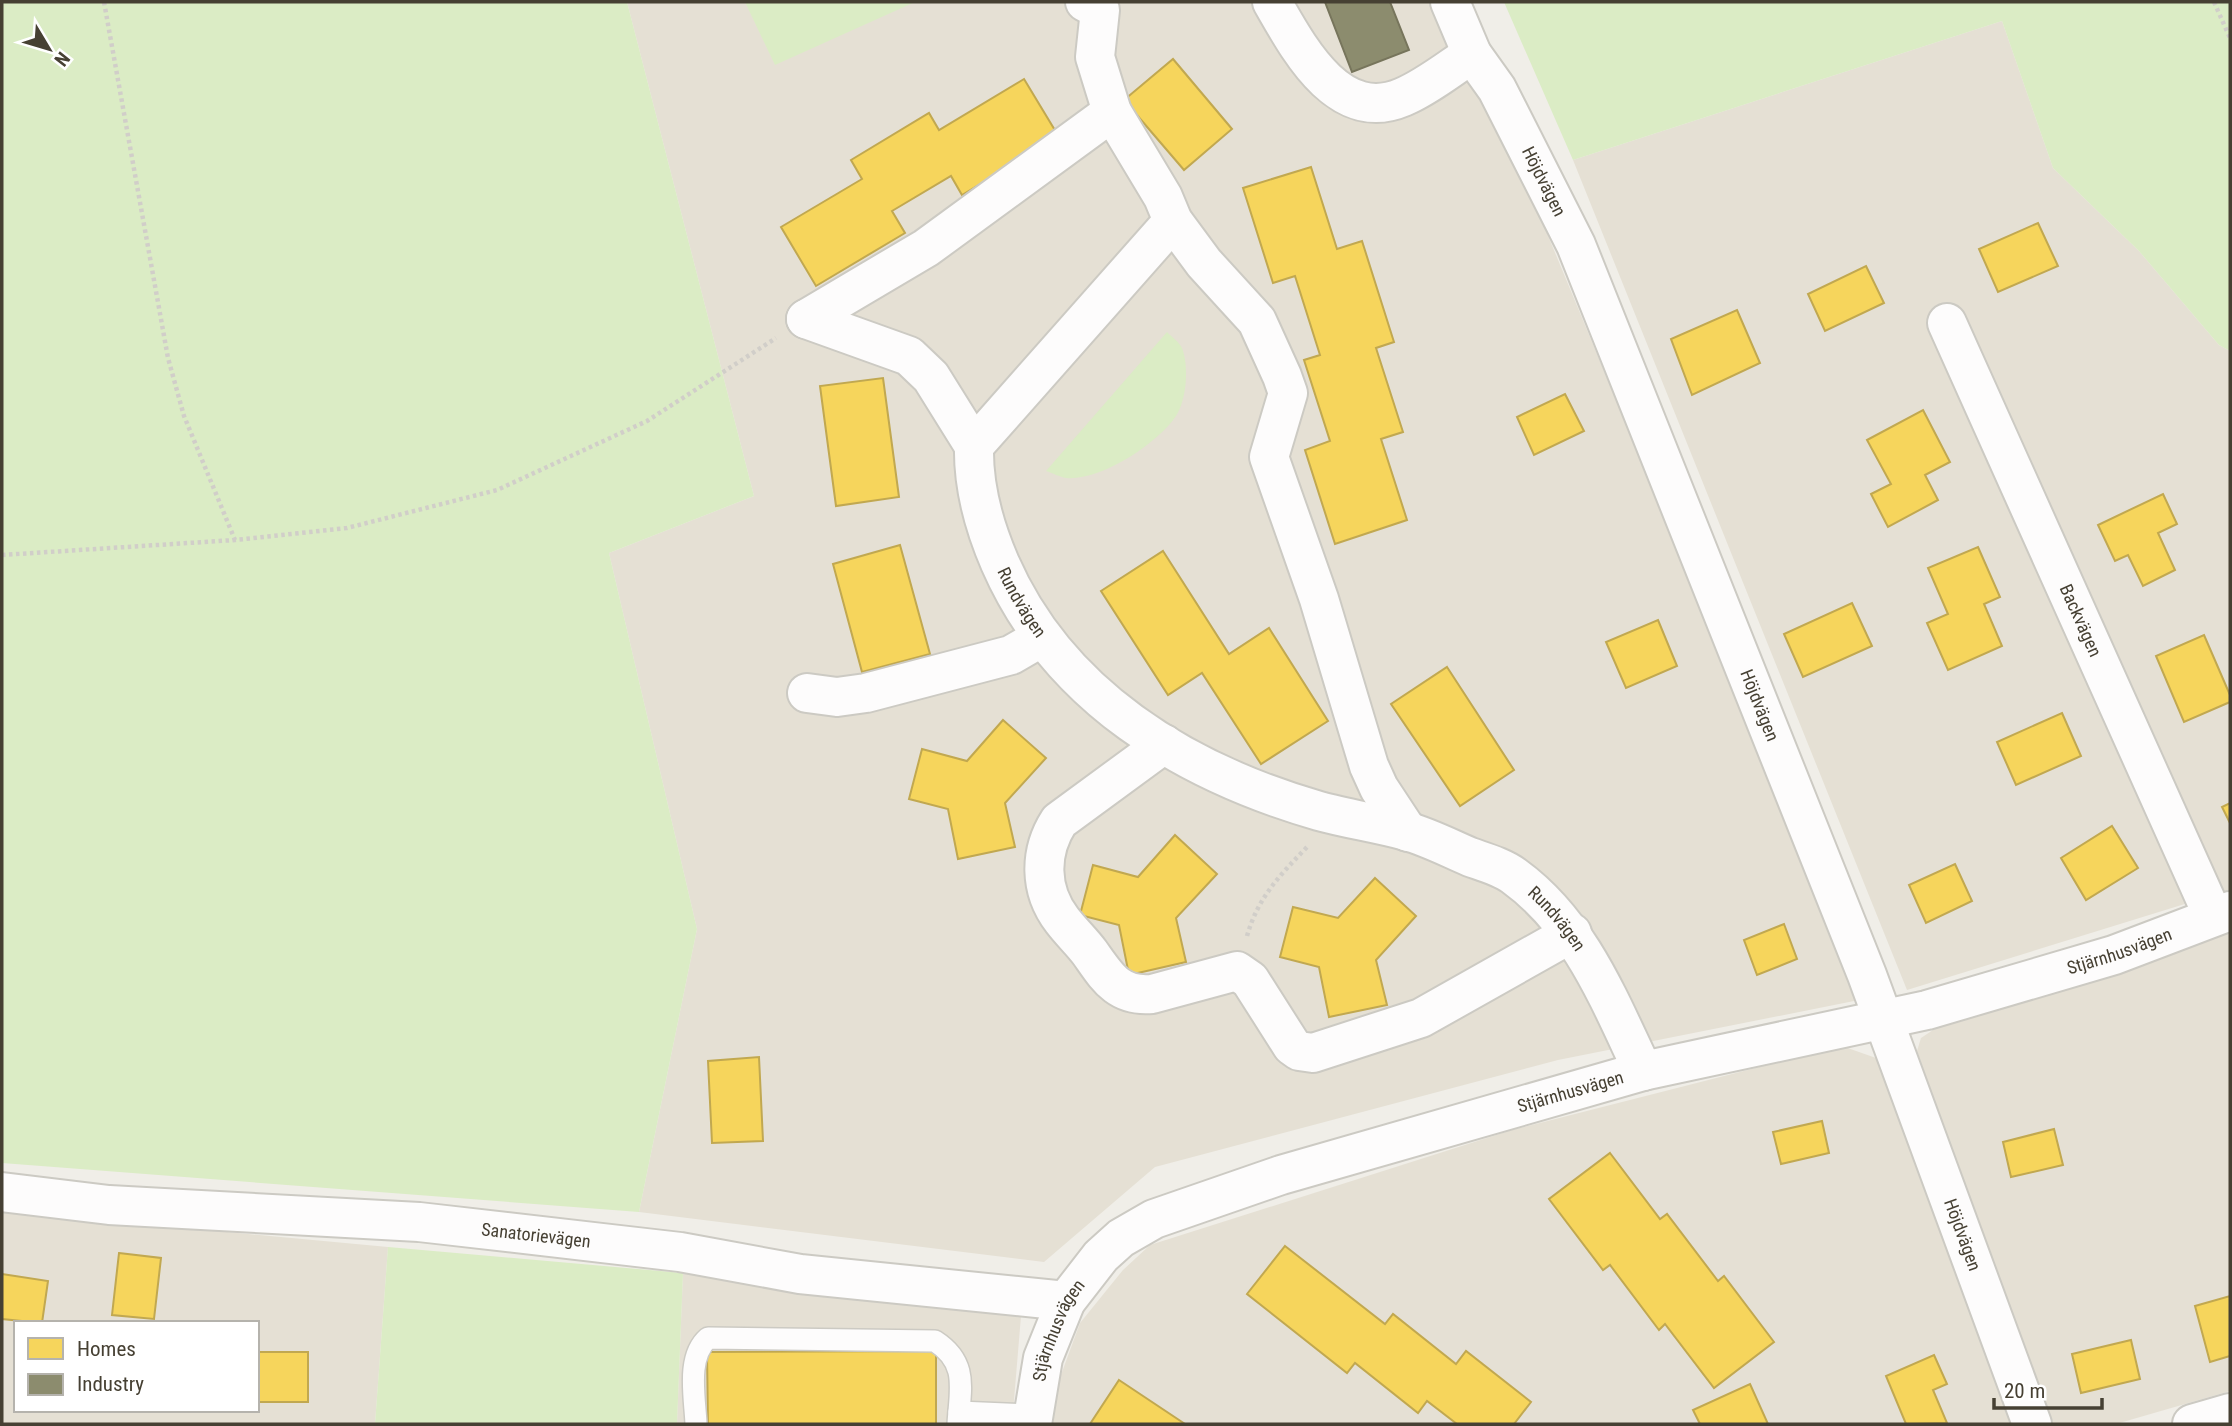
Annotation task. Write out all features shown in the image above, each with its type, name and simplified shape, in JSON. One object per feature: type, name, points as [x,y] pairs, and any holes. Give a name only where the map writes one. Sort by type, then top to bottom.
[{"type":"street","points":[[1272,2],[1313,68],[1329,84],[1362,101],[1383,102],[1403,97],[1472,54]]},
{"type":"street","name":"Höjdvägen","points":[[1450,2],[1472,54],[1497,89],[1576,245],[1883,1019],[2032,1424]]},
{"type":"street","points":[[1098,4],[1095,57],[1112,113],[1163,197],[1173,221],[1204,263],[1257,321],[1282,376],[1288,393],[1269,457],[1319,599],[1369,766],[1379,788],[1408,832]]},
{"type":"street","points":[[806,318],[926,248],[1112,113]]},
{"type":"street","points":[[806,318],[908,356],[931,377],[974,446],[1173,221]]},
{"type":"street","name":"Backvägen","points":[[1947,323],[2221,914]]},
{"type":"street","name":"Rundvägen","points":[[974,446],[973,476],[991,541],[1011,587],[1061,663],[1117,713],[1196,762],[1274,796],[1408,832],[1511,873],[1546,902],[1572,933],[1595,971],[1643,1071]]},
{"type":"street","points":[[807,693],[838,697],[866,693],[1011,655],[1042,637]]},
{"type":"street","points":[[1164,744],[1059,821],[1049,836],[1045,851],[1045,888],[1060,918],[1090,953],[1105,978],[1117,988],[1139,995],[1152,994],[1237,971],[1250,980],[1292,1046],[1299,1051],[1313,1054],[1421,1018],[1572,933]]},
{"type":"street","name":"Stjärnhusvägen","points":[[1032,1420],[1043,1358],[1066,1300],[1101,1256],[1121,1238],[1154,1219],[1281,1175],[1643,1071],[1883,1019],[2114,955],[2221,914]]},
{"type":"street","name":"Sanatorievägen","points":[[2,1192],[109,1205],[419,1222],[680,1252],[800,1274],[1066,1300]]},
{"type":"street","points":[[2192,1424],[2230,1413]]},
{"type":"lane","points":[[696,1424],[695,1360],[698,1347],[708,1339],[935,1341],[947,1349],[959,1367],[958,1418],[1032,1420]]},
{"type":"path","points":[[104,2],[168,358],[184,415],[235,540]]},
{"type":"path","points":[[2214,2],[2230,38]]},
{"type":"path","points":[[2,555],[235,540],[347,528],[496,490],[647,421],[806,318]]},
{"type":"path","points":[[1237,971],[1253,915],[1262,898],[1337,815]]},
{"type":"shaded area","points":[[627,2],[1463,2],[1508,139],[1864,999],[1558,1060],[1155,1167],[1044,1262],[639,1212],[697,929],[609,553],[754,496]]},
{"type":"shaded area","points":[[2002,21],[2053,168],[2139,251],[2219,345],[2230,351],[2230,890],[1907,990],[1573,160]]},
{"type":"shaded area","points":[[2230,925],[2230,1391],[2116,1424],[2049,1424],[1917,1051],[1921,1038],[1939,1026]]},
{"type":"shaded area","points":[[1842,1046],[1876,1058],[2011,1424],[1049,1424],[1051,1402],[1080,1323],[1123,1270],[1150,1245],[1512,1130]]},
{"type":"shaded area","points":[[2,1211],[388,1247],[375,1424],[2,1424]]},
{"type":"shaded area","points":[[683,1273],[1021,1316],[1012,1424],[677,1424]]},
{"type":"green space","points":[[2,2],[627,2],[754,496],[609,553],[697,929],[639,1212],[2,1163]]},
{"type":"green space","points":[[745,2],[915,2],[775,65]]},
{"type":"green space","points":[[1504,2],[2230,2],[2230,351],[2219,345],[2139,251],[2053,168],[2002,21],[1573,160]]},
{"type":"green space","points":[[1167,332],[1182,348],[1186,373],[1185,392],[1180,409],[1167,427],[1127,459],[1095,474],[1066,478],[1046,471]]},
{"type":"green space","points":[[388,1247],[683,1273],[677,1424],[375,1424]]},
{"type":"building: Homes","points":[[1173,59],[1232,129],[1184,170],[1124,100]]},
{"type":"building: Homes","points":[[1024,79],[1059,137],[962,195],[951,176],[892,211],[905,233],[816,286],[781,227],[862,179],[851,160],[929,113],[939,130]]},
{"type":"building: Homes","points":[[1311,167],[1337,249],[1362,241],[1394,342],[1376,348],[1403,432],[1381,439],[1407,520],[1335,544],[1305,450],[1330,441],[1304,360],[1320,355],[1295,276],[1273,283],[1243,188]]},
{"type":"building: Homes","points":[[2038,223],[2058,266],[1998,292],[1979,249]]},
{"type":"building: Homes","points":[[1866,266],[1884,303],[1825,331],[1808,294]]},
{"type":"building: Homes","points":[[1737,310],[1760,363],[1692,395],[1671,339]]},
{"type":"building: Homes","points":[[883,378],[899,497],[836,506],[820,386]]},
{"type":"building: Homes","points":[[1565,394],[1584,431],[1534,455],[1517,417]]},
{"type":"building: Homes","points":[[1923,410],[1950,462],[1925,475],[1938,500],[1888,527],[1871,494],[1891,484],[1867,440]]},
{"type":"building: Homes","points":[[2163,494],[2177,524],[2158,533],[2175,570],[2143,586],[2128,555],[2115,561],[2098,525]]},
{"type":"building: Homes","points":[[900,545],[930,654],[862,672],[833,564]]},
{"type":"building: Homes","points":[[1978,547],[2000,597],[1984,604],[2002,646],[1948,670],[1927,623],[1948,614],[1928,568]]},
{"type":"building: Homes","points":[[1163,551],[1229,654],[1269,628],[1328,721],[1261,764],[1202,673],[1168,695],[1101,591]]},
{"type":"building: Homes","points":[[1852,603],[1872,646],[1803,677],[1784,634]]},
{"type":"building: Homes","points":[[1658,620],[1677,666],[1626,688],[1606,642]]},
{"type":"building: Homes","points":[[2204,635],[2230,695],[2230,702],[2184,722],[2156,656]]},
{"type":"building: Homes","points":[[1447,667],[1514,770],[1460,806],[1391,704]]},
{"type":"building: Homes","points":[[2062,713],[2081,756],[2016,785],[1997,742]]},
{"type":"building: Homes","points":[[1003,720],[1046,758],[1005,803],[1015,847],[958,859],[948,809],[909,799],[922,749],[967,761]]},
{"type":"building: Homes","points":[[2230,803],[2230,823],[2222,807]]},
{"type":"building: Homes","points":[[2112,826],[2138,868],[2086,900],[2061,858]]},
{"type":"building: Homes","points":[[1175,835],[1217,874],[1176,918],[1186,962],[1129,975],[1119,925],[1080,915],[1093,865],[1138,877]]},
{"type":"building: Homes","points":[[1955,864],[1972,901],[1926,923],[1909,885]]},
{"type":"building: Homes","points":[[1375,878],[1416,916],[1376,960],[1387,1005],[1329,1017],[1319,967],[1280,957],[1293,907],[1338,918]]},
{"type":"building: Homes","points":[[1784,924],[1797,959],[1757,975],[1744,940]]},
{"type":"building: Homes","points":[[759,1057],[763,1141],[712,1143],[708,1061]]},
{"type":"building: Homes","points":[[1822,1121],[1829,1153],[1781,1164],[1773,1132]]},
{"type":"building: Homes","points":[[2054,1129],[2063,1165],[2011,1177],[2003,1142]]},
{"type":"building: Homes","points":[[1610,1153],[1660,1219],[1667,1214],[1718,1281],[1724,1276],[1774,1342],[1714,1388],[1665,1324],[1659,1330],[1610,1265],[1603,1270],[1549,1199]]},
{"type":"building: Homes","points":[[1285,1246],[1385,1324],[1393,1314],[1456,1364],[1466,1351],[1531,1402],[1514,1424],[1457,1424],[1427,1401],[1418,1413],[1355,1363],[1347,1373],[1247,1294]]},
{"type":"building: Homes","points":[[119,1253],[161,1258],[154,1319],[112,1315]]},
{"type":"building: Homes","points":[[2,1274],[48,1281],[42,1321],[2,1319]]},
{"type":"building: Homes","points":[[2230,1296],[2230,1356],[2210,1362],[2195,1306]]},
{"type":"building: Homes","points":[[2131,1340],[2140,1379],[2081,1393],[2072,1354]]},
{"type":"building: Homes","points":[[936,1351],[936,1424],[708,1424],[707,1352]]},
{"type":"building: Homes","points":[[259,1352],[308,1352],[308,1402],[259,1402]]},
{"type":"building: Homes","points":[[1934,1355],[1947,1384],[1933,1390],[1947,1423],[1906,1424],[1886,1376]]},
{"type":"building: Homes","points":[[1119,1380],[1185,1424],[1090,1424]]},
{"type":"building: Homes","points":[[1750,1384],[1768,1424],[1700,1424],[1693,1410]]},
{"type":"building: Industry","points":[[1325,2],[1390,2],[1409,50],[1352,72]]}]
